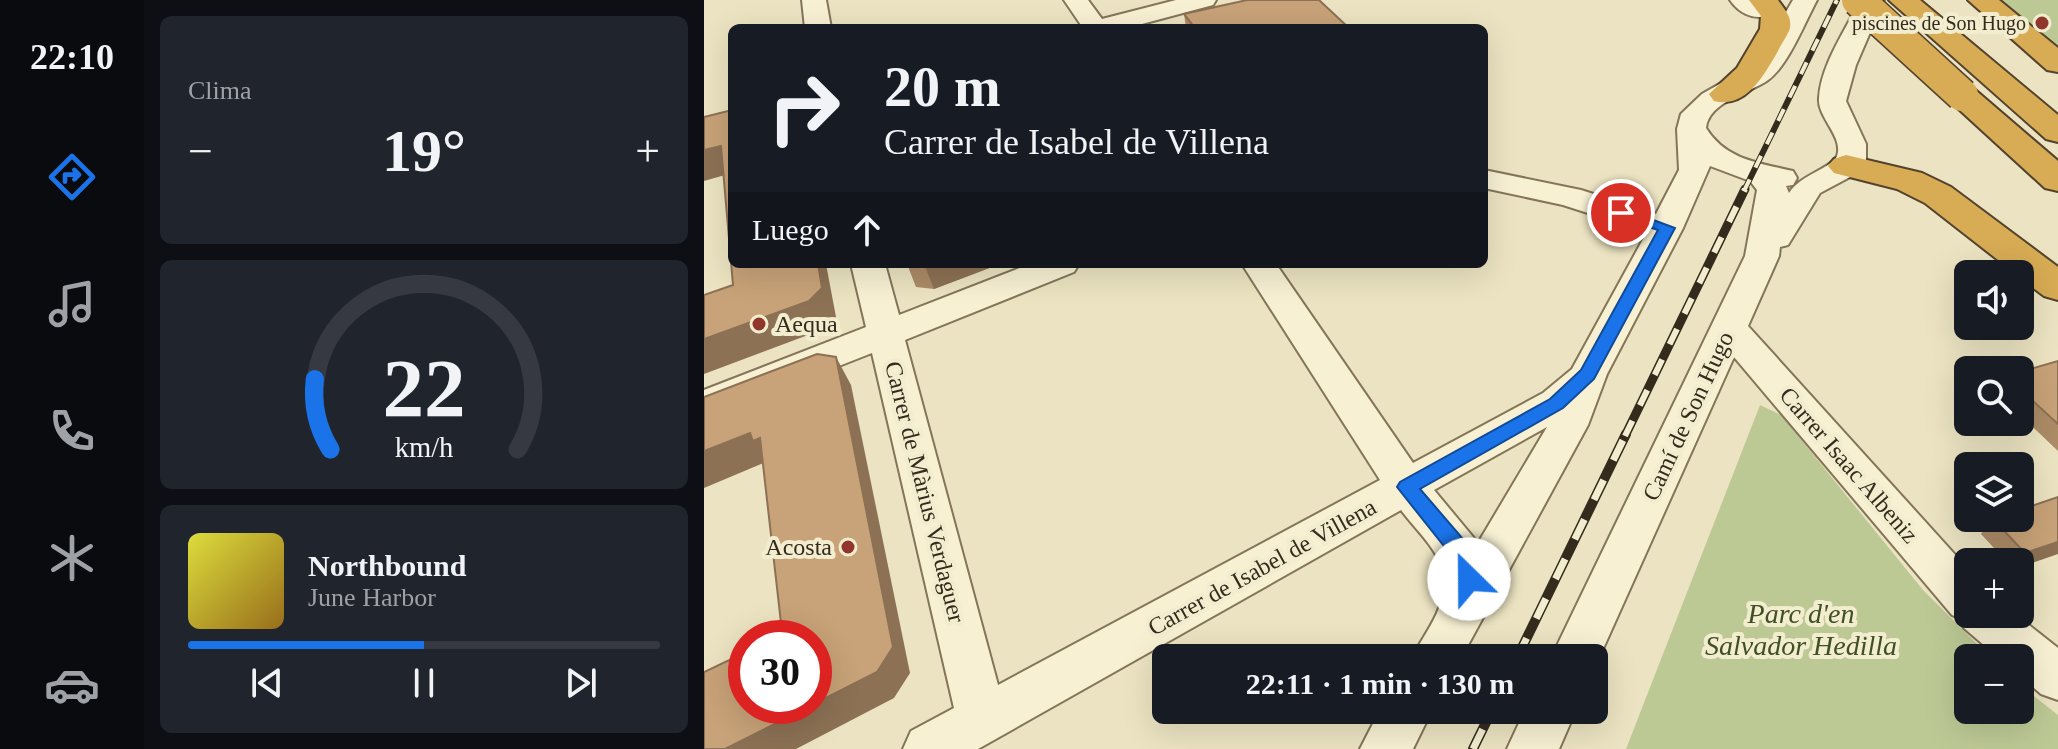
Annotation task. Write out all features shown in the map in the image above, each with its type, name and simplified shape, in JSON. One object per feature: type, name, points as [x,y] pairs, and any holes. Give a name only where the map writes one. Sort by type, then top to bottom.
[{"type":"highway","points":[[1858,0],[2058,180]]},
{"type":"highway","points":[[1903,0],[2058,132]]},
{"type":"highway","points":[[1982,0],[2058,63]]},
{"type":"highway","points":[[1725,94],[1749,74],[1775,29],[1775,16],[1754,4]]},
{"type":"highway","points":[[1837,170],[1909,181],[1938,195],[2058,287]]},
{"type":"street","points":[[814,0],[817,24]]},
{"type":"street","points":[[1076,0],[1094,24]]},
{"type":"street","points":[[1112,24],[1204,0]]},
{"type":"street","points":[[1444,644],[1568,425],[1588,374],[1695,170],[1697,155],[1692,120],[1696,112],[1747,84],[1767,68],[1805,0]]},
{"type":"street","points":[[1762,256],[1808,187],[1851,160],[1853,145],[1834,109],[1834,89],[1872,0]]},
{"type":"street","points":[[1693,130],[1704,148],[1754,172]]},
{"type":"street","points":[[1667,228],[1707,182],[1731,171],[1793,179],[1837,170]]},
{"type":"street","name":"Camí de Son Hugo","points":[[1582,644],[1762,256],[1775,196],[1772,186],[1754,172]]},
{"type":"street","points":[[1488,180],[1570,197],[1667,228]]},
{"type":"street","name":"Carrer de Màrius Verdaguer","points":[[869,268],[982,720]]},
{"type":"street","points":[[704,405],[1052,268]]},
{"type":"street","points":[[1262,268],[1407,487],[1463,557],[1469,579],[1460,614]]},
{"type":"street","name":"Carrer Isaac Albeniz","points":[[1729,328],[1954,585]]},
{"type":"street","name":"Carrer de Isabel de Villena","points":[[929,749],[1557,403],[1588,374]]},
{"type":"street","points":[[1998,628],[2058,678]]},
{"type":"street","points":[[1386,749],[1399,724]]},
{"type":"street","points":[[1533,749],[1545,724]]},
{"type":"green space","name":"piscines de Son Hugo","points":[[1996,0],[2058,0],[2058,47]]},
{"type":"green space","name":"Parc d'en Salvador Hedilla","points":[[1760,405],[1781,415],[1923,590],[1954,621],[1954,628],[1961,628],[1977,644],[1954,644],[1954,724],[2034,724],[2034,696],[2058,715],[2058,749],[1626,749]]},
{"type":"building","points":[[1247,0],[1319,0],[1345,24],[1192,24],[1184,14]]},
{"type":"building","points":[[728,111],[728,227],[721,146],[704,150],[704,117]]},
{"type":"building","points":[[732,268],[819,268],[822,288],[809,301],[704,339],[704,295],[733,285]]},
{"type":"building","points":[[817,354],[836,357],[893,647],[877,672],[832,695],[832,620],[781,620],[760,438],[753,441],[750,433],[704,451],[704,397]]},
{"type":"building","points":[[2058,361],[2058,424],[2034,402],[2034,368]]},
{"type":"building","points":[[2058,497],[2058,542],[2034,550],[2020,548],[2005,532],[2034,532],[2034,505]]},
{"type":"building","points":[[728,661],[728,724],[774,724],[725,749],[704,749],[704,672]]},
{"type":"railway","points":[[1744,191],[1837,0]]},
{"type":"railway","points":[[1625,436],[1745,189]]},
{"type":"railway","points":[[1524,644],[1626,434]]},
{"type":"railway","points":[[1473,749],[1485,724]]},
{"type":"place","name":"piscines de Son Hugo","points":[[2042,23]]},
{"type":"place","name":"Aequa","points":[[759,324]]},
{"type":"place","name":"Acosta","points":[[848,547]]},
{"type":"route","points":[[1469,579],[1456,545],[1407,487],[1557,403],[1588,374],[1667,228],[1621,213]]}]
